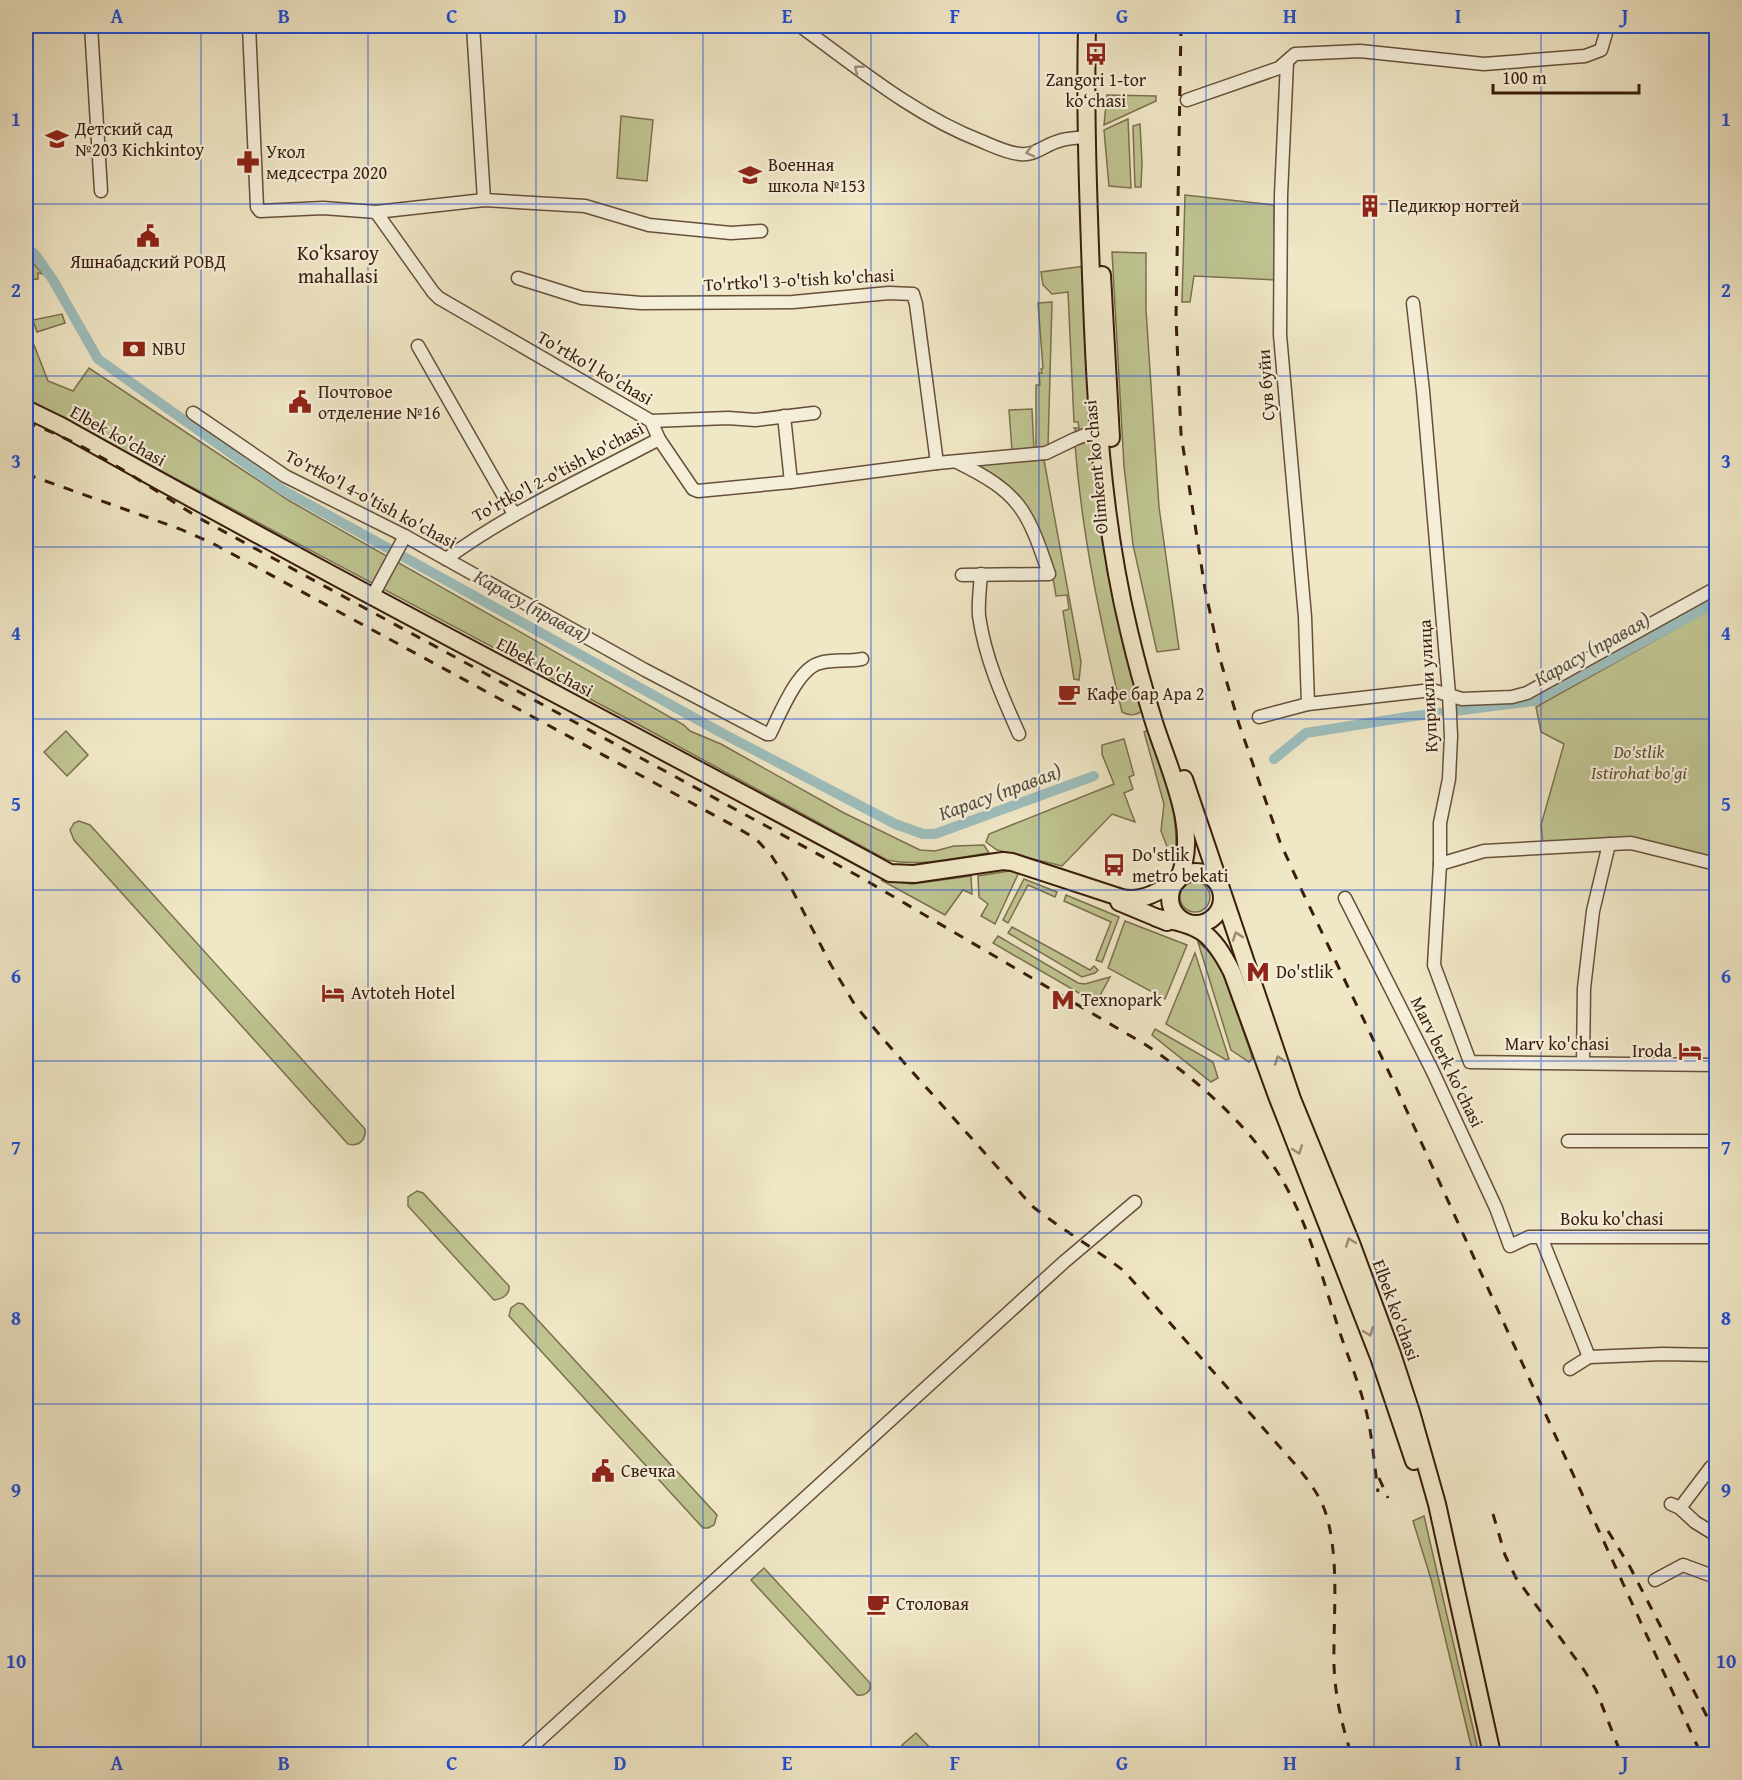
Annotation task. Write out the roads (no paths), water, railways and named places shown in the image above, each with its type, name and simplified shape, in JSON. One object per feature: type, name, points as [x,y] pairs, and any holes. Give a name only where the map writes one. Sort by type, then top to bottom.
[{"type":"main road","name":"Olimkent ko'chasi","points":[[1087,26],[1086,137],[1092,318],[1107,517],[1138,669],[1175,785],[1184,825],[1185,861],[1177,881]]},
{"type":"main road","name":"Olimkent ko'chasi","points":[[1097,26],[1095,139],[1111,439],[1118,515],[1137,616],[1149,665],[1175,755],[1222,891]]},
{"type":"main road","name":"Elbek ko'chasi","points":[[26,409],[372,597],[675,756],[890,873],[914,874],[1003,861],[1031,867],[1131,899],[1154,894],[1177,881]]},
{"type":"main road","points":[[1190,873],[1202,873],[1213,878],[1222,891],[1222,904],[1216,916],[1208,922],[1200,924],[1186,922],[1176,915],[1171,904],[1171,892],[1177,881],[1190,873]]},
{"type":"main road","name":"Elbek ko'chasi","points":[[1065,879],[1197,936],[1223,955]]},
{"type":"main road","name":"Elbek ko'chasi","points":[[1222,891],[1292,1099],[1351,1243],[1392,1354],[1414,1423],[1437,1504],[1492,1755]]},
{"type":"main road","name":"Elbek ko'chasi","points":[[1157,918],[1186,922],[1206,935],[1223,955],[1232,972],[1277,1096],[1379,1357],[1418,1470],[1483,1755]]},
{"type":"street","points":[[91,26],[101,191]]},
{"type":"street","points":[[249,26],[258,209],[260,211],[323,208],[376,212],[484,200],[585,206],[649,225],[731,233],[761,231]]},
{"type":"street","points":[[473,26],[484,200]]},
{"type":"street","points":[[800,26],[870,78],[923,112],[960,133],[997,148],[1030,154],[1057,141],[1086,137]]},
{"type":"street","points":[[1187,100],[1279,68],[1295,54],[1360,51],[1484,64],[1584,56],[1601,50],[1608,26]]},
{"type":"street","name":"Сув буйи","points":[[1287,62],[1281,195],[1280,335],[1305,617],[1308,704]]},
{"type":"street","name":"To'rtko'l ko'chasi","points":[[376,212],[433,292],[651,421],[659,439],[693,489],[698,491],[791,482],[956,461],[1046,453],[1084,435],[1099,434]]},
{"type":"street","name":"To'rtko'l 3-o'tish ko'chasi","points":[[518,278],[582,298],[641,303],[793,302],[889,293],[913,294],[938,463]]},
{"type":"street","name":"Куприкли улица","points":[[1413,303],[1424,390],[1451,736],[1449,779],[1440,823],[1434,965],[1470,1062]]},
{"type":"street","points":[[418,346],[514,514]]},
{"type":"street","name":"To'rtko'l 4-o'tish ko'chasi","points":[[193,413],[285,476],[405,536],[645,670],[766,734],[770,734],[807,670],[823,662],[862,659]]},
{"type":"street","points":[[651,421],[728,418],[755,420],[814,413]]},
{"type":"street","points":[[784,416],[791,482]]},
{"type":"street","name":"To'rtko'l 2-o'tish ko'chasi","points":[[446,559],[514,514],[659,439]]},
{"type":"street","points":[[956,461],[990,479],[1022,507],[1034,529],[1048,574],[962,575]]},
{"type":"street","points":[[372,597],[405,536]]},
{"type":"street","points":[[981,574],[979,614],[986,651],[1002,698],[1019,734]]},
{"type":"street","points":[[1259,717],[1308,704],[1432,690],[1449,699],[1512,697],[1527,693],[1716,588]]},
{"type":"street","points":[[1440,864],[1484,851],[1631,843],[1716,864]]},
{"type":"street","points":[[1583,1062],[1584,988],[1589,944],[1593,911],[1609,844]]},
{"type":"street","name":"Marv berk ko'chasi","points":[[1345,898],[1432,1070],[1496,1208],[1510,1246]]},
{"type":"street","name":"Marv ko'chasi","points":[[1470,1062],[1716,1065]]},
{"type":"street","points":[[1568,1141],[1716,1141]]},
{"type":"street","points":[[524,1755],[1064,1262],[1135,1202]]},
{"type":"street","name":"Boku ko'chasi","points":[[1510,1246],[1529,1237],[1716,1237]]},
{"type":"street","points":[[1541,1237],[1588,1357]]},
{"type":"street","points":[[1570,1369],[1588,1357],[1663,1354],[1716,1355]]},
{"type":"street","points":[[1716,1467],[1711,1467],[1676,1506],[1695,1522],[1716,1535]]},
{"type":"street","points":[[1655,1580],[1683,1565],[1710,1575],[1716,1574]]},
{"type":"waterway","name":"Карасу (правая)","points":[[26,252],[34,253],[53,280],[98,359],[281,489],[722,733],[895,824],[923,834],[935,834],[1094,776]]},
{"type":"waterway","name":"Карасу (правая)","points":[[1274,759],[1306,733],[1407,717],[1534,701],[1716,602]]},
{"type":"railway","points":[[1181,26],[1176,318],[1181,434],[1205,589],[1220,659],[1239,724],[1280,842],[1395,1085],[1701,1754]]},
{"type":"railway","points":[[26,422],[93,453],[199,518],[860,877],[1146,1045],[1185,1073],[1222,1106],[1257,1143],[1284,1183],[1301,1217],[1363,1399],[1378,1492]]},
{"type":"railway","points":[[26,474],[180,529],[212,543],[756,839],[771,855],[786,878],[831,965],[855,1005],[883,1039],[1032,1206],[1124,1271],[1295,1464],[1313,1488],[1326,1514],[1333,1550],[1335,1677],[1340,1710],[1351,1754]]},
{"type":"railway","points":[[1379,1478],[1388,1498]]},
{"type":"railway","points":[[1493,1514],[1505,1555],[1516,1578],[1584,1670],[1596,1690],[1621,1754]]},
{"type":"railway","points":[[1608,1531],[1630,1567],[1716,1734]]},
{"type":"place","name":"Zangori 1-tor ko‘chasi","points":[[1096,54]]},
{"type":"place","name":"Детский сад №203 Kichkintoy","points":[[57,139]]},
{"type":"place","name":"Укол медсестра 2020","points":[[248,162]]},
{"type":"place","name":"Военная школа №153","points":[[750,175]]},
{"type":"place","name":"Педикюр ногтей","points":[[1370,206]]},
{"type":"place","name":"Яшнабадский РОВД","points":[[148,236]]},
{"type":"place","name":"NBU","points":[[134,349]]},
{"type":"place","name":"Почтовое отделение №16","points":[[300,402]]},
{"type":"place","name":"Кафе бар Ара 2","points":[[1069,694]]},
{"type":"place","name":"Do'stlik metro bekati","points":[[1114,865]]},
{"type":"place","name":"Do'stlik","points":[[1258,972]]},
{"type":"place","name":"Avtoteh Hotel","points":[[333,993]]},
{"type":"place","name":"Texnopark","points":[[1063,1000]]},
{"type":"place","name":"Iroda","points":[[1690,1051]]},
{"type":"place","name":"Свечка","points":[[603,1471]]},
{"type":"place","name":"Столовая","points":[[878,1604]]},
{"type":"district","name":"Koʻksaroy mahallasi","points":[[338,264]]},
{"type":"park label","name":"Do'stlik Istirohat bo'gi","points":[[1639,762]]}]
